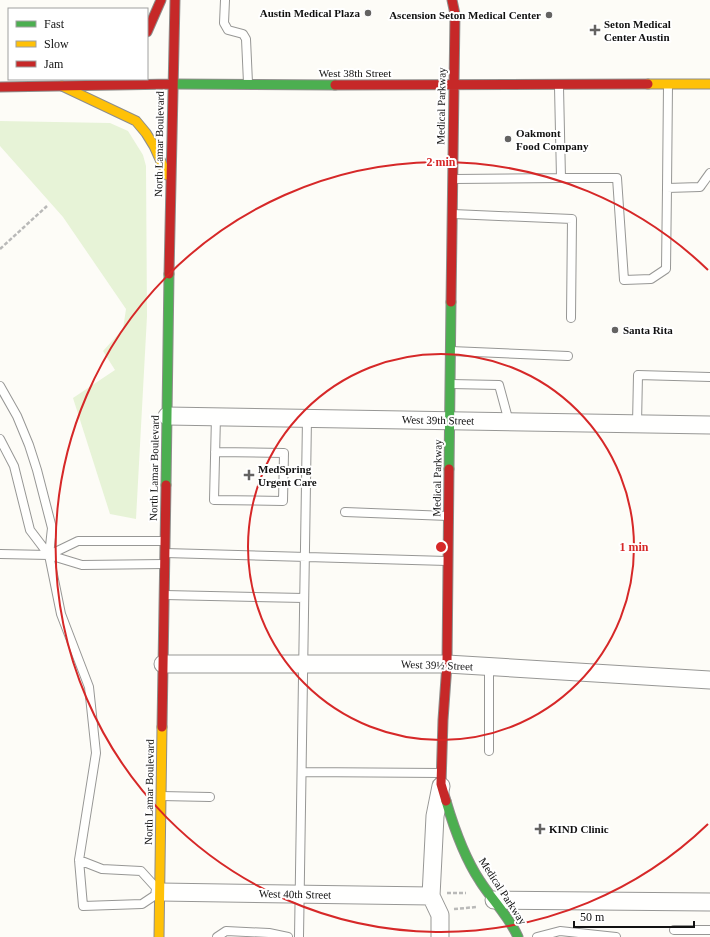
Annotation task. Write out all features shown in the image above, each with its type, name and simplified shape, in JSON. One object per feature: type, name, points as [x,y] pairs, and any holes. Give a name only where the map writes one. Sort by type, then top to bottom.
[{"type":"main road","points":[[148,30],[161,0]]},
{"type":"main road","name":"North Lamar Boulevard","points":[[159,937],[166,416],[175,0]]},
{"type":"main road","name":"Medical Parkway","points":[[452,0],[455,14],[447,664],[441,779],[458,839],[480,880],[513,926],[518,937]]},
{"type":"main road","points":[[62,86],[86,80]]},
{"type":"main road","name":"West 38th Street","points":[[0,87],[172,84],[454,86],[710,84]]},
{"type":"main road","points":[[62,86],[136,121],[152,140],[160,155],[170,183]]},
{"type":"street","name":"West 39th Street","points":[[166,416],[710,425]]},
{"type":"street","name":"West 39½ Street","points":[[163,664],[447,664],[710,680]]},
{"type":"street","points":[[440,937],[440,915],[431,896],[435,816],[441,779]]},
{"type":"street","name":"West 40th Street","points":[[160,892],[431,896]]},
{"type":"street","points":[[494,900],[710,902]]},
{"type":"lane","points":[[225,0],[224,23],[228,30],[243,34],[246,39],[248,84]]},
{"type":"lane","points":[[453,179],[617,178],[624,280],[651,279],[666,269],[668,84]]},
{"type":"lane","points":[[559,85],[561,178]]},
{"type":"lane","points":[[667,188],[700,187],[710,173]]},
{"type":"lane","points":[[452,214],[572,219],[571,318]]},
{"type":"lane","points":[[451,351],[568,356]]},
{"type":"lane","points":[[637,424],[638,375],[710,377]]},
{"type":"lane","points":[[450,384],[499,385],[510,422]]},
{"type":"lane","points":[[0,386],[17,416],[38,470],[52,528],[49,555],[61,614],[90,687],[96,753],[80,860],[83,906],[142,904],[160,892],[141,871],[102,869],[80,860]]},
{"type":"lane","points":[[215,452],[284,453],[283,501],[214,500],[215,452],[216,416]]},
{"type":"lane","points":[[299,937],[307,418]]},
{"type":"lane","points":[[0,439],[14,466],[30,530],[49,555]]},
{"type":"lane","points":[[345,512],[449,516]]},
{"type":"lane","points":[[49,555],[78,542],[165,540]]},
{"type":"lane","points":[[164,553],[448,561]]},
{"type":"lane","points":[[0,554],[49,555],[82,566],[164,564]]},
{"type":"lane","points":[[164,594],[304,598]]},
{"type":"lane","points":[[489,667],[489,750]]},
{"type":"lane","points":[[302,772],[441,779]]},
{"type":"lane","points":[[161,796],[210,797]]},
{"type":"lane","points":[[674,930],[710,930]]},
{"type":"lane","points":[[217,937],[226,931],[269,933],[288,937]]},
{"type":"lane","points":[[537,937],[555,935],[560,931],[616,937]]},
{"type":"path","points":[[0,249],[47,206]]},
{"type":"path","points":[[431,896],[442,892],[469,894]]},
{"type":"path","points":[[431,896],[449,910],[476,908],[494,900]]},
{"type":"green space","points":[[0,121],[110,123],[128,131],[143,155],[146,166],[147,316],[136,519],[110,514],[73,398],[115,370],[103,351],[123,329],[126,309],[63,217],[0,146]]},
{"type":"traffic: fast","points":[[173,84],[335,85]]},
{"type":"traffic: fast","points":[[166,485],[169,274]]},
{"type":"traffic: fast","points":[[449,469],[451,302]]},
{"type":"traffic: fast","points":[[446,801],[456,832],[474,872],[510,922],[518,937]]},
{"type":"traffic: slow","points":[[648,84],[710,84]]},
{"type":"traffic: slow","points":[[62,86],[136,121],[154,146],[167,175]]},
{"type":"traffic: slow","points":[[159,937],[162,727]]},
{"type":"traffic: jam","points":[[148,30],[161,0]]},
{"type":"traffic: jam","points":[[169,274],[175,0]]},
{"type":"traffic: jam","points":[[451,302],[455,14],[452,0]]},
{"type":"traffic: jam","points":[[0,87],[173,84]]},
{"type":"traffic: jam","points":[[335,85],[648,84]]},
{"type":"traffic: jam","points":[[446,801],[441,784],[447,664],[449,469]]},
{"type":"traffic: jam","points":[[162,727],[166,485]]},
{"type":"place","name":"Austin Medical Plaza","points":[[368,13]]},
{"type":"place","name":"Ascension Seton Medical Center","points":[[549,15]]},
{"type":"place","name":"Seton Medical Center Austin","points":[[595,30]]},
{"type":"place","name":"Oakmont Food Company","points":[[508,139]]},
{"type":"place","name":"Santa Rita","points":[[615,330]]},
{"type":"place","name":"MedSpring Urgent Care","points":[[249,475]]},
{"type":"place","name":"KIND Clinic","points":[[540,829]]}]
